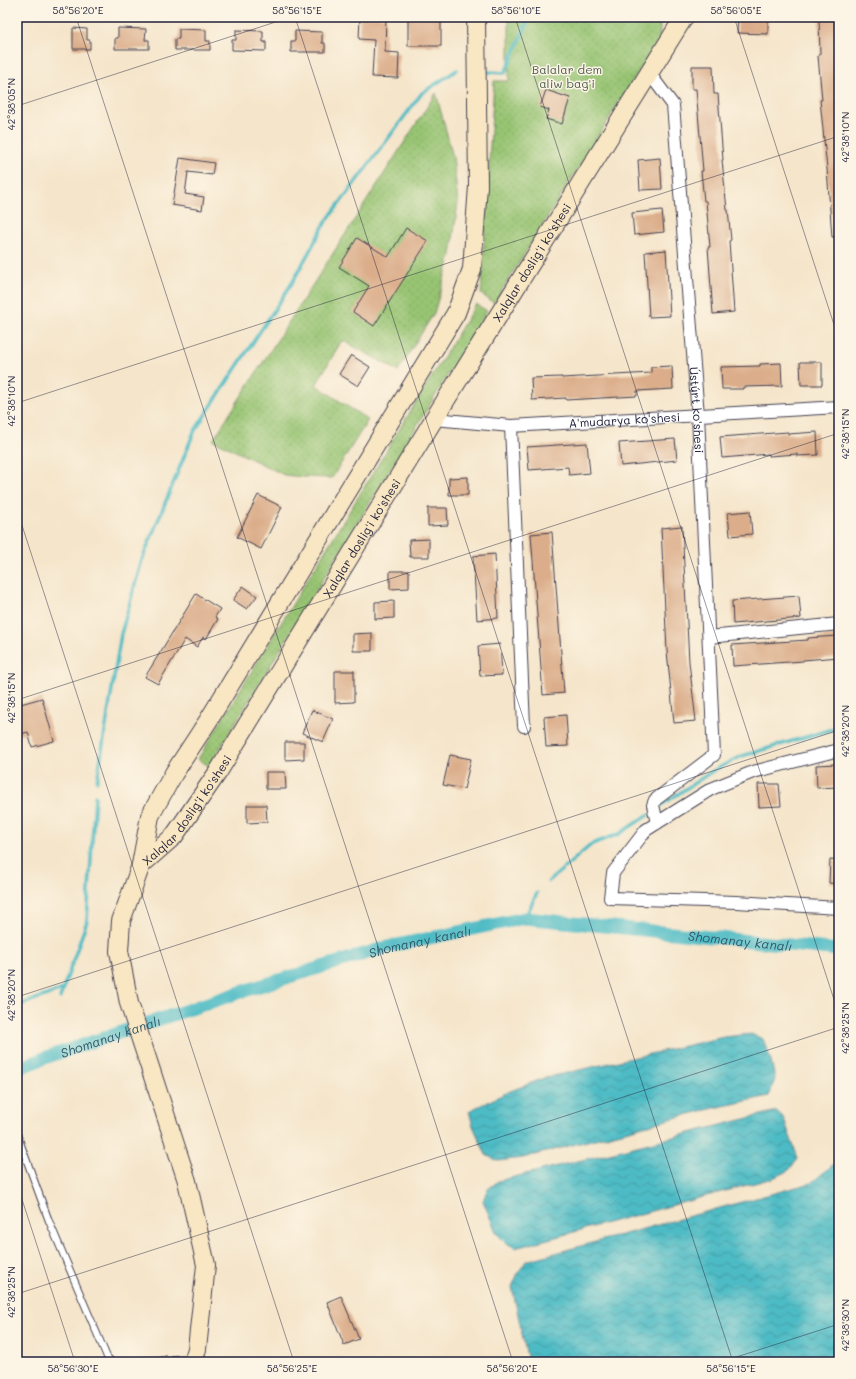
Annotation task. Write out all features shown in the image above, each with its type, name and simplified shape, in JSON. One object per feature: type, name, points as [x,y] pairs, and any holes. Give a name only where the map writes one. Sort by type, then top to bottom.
[{"type":"main road","name":"Xalqlar doslig'i ko'shesi","points":[[141,865],[150,816],[174,773],[208,721],[456,313],[472,270],[478,186],[476,17]]},
{"type":"main road","name":"Xalqlar doslig'i ko'shesi","points":[[141,865],[174,836],[218,772],[684,17]]},
{"type":"main road","points":[[141,865],[121,921],[119,952],[130,1003],[187,1181],[206,1266],[197,1349],[194,1360]]},
{"type":"street","name":"Ústúrt ko'shesi","points":[[649,73],[672,105],[698,415],[714,756],[655,800],[653,805],[657,823]]},
{"type":"street","name":"A'mudarya ko'shesi","points":[[434,420],[511,426],[839,407]]},
{"type":"street","points":[[511,426],[524,726]]},
{"type":"street","points":[[709,637],[839,624]]},
{"type":"street","points":[[839,750],[753,772],[711,789],[646,830],[613,873],[610,898],[736,902],[839,908]]},
{"type":"lane","points":[[17,1134],[49,1221],[107,1357],[112,1362]]},
{"type":"lane","points":[[120,1362],[194,1360]]},
{"type":"green space","name":"Balalar dem aliw bag'i","points":[[509,17],[660,17],[660,37],[494,303],[481,294],[494,81],[509,81]]},
{"type":"green space","points":[[436,93],[453,157],[458,202],[451,255],[434,313],[398,371],[342,340],[316,385],[368,420],[332,478],[284,475],[213,440]]},
{"type":"green space","points":[[476,304],[487,311],[209,766],[198,759]]},
{"type":"water","points":[[751,1034],[763,1039],[771,1060],[775,1079],[769,1096],[701,1111],[523,1158],[498,1161],[486,1155],[473,1126],[469,1111],[508,1092],[544,1078],[724,1037]]},
{"type":"water","points":[[777,1111],[783,1117],[798,1158],[789,1170],[773,1178],[515,1248],[505,1242],[497,1234],[483,1201],[487,1190],[498,1181]]},
{"type":"water","points":[[839,1160],[839,1355],[803,1362],[528,1362],[512,1287],[518,1273],[526,1261],[811,1183]]},
{"type":"building","points":[[360,17],[386,17],[385,52],[399,53],[398,78],[372,77],[374,40],[359,39]]},
{"type":"building","points":[[408,17],[441,17],[441,46],[408,46]]},
{"type":"building","points":[[738,17],[768,17],[768,34],[737,33]]},
{"type":"building","points":[[819,17],[839,17],[839,237],[832,237],[820,100],[822,100],[818,56],[820,55]]},
{"type":"building","points":[[73,28],[87,29],[87,40],[90,40],[90,49],[73,49]]},
{"type":"building","points":[[118,28],[146,29],[145,40],[149,40],[149,49],[115,49],[115,38],[118,38]]},
{"type":"building","points":[[179,29],[206,30],[206,41],[210,41],[210,50],[175,50],[175,39],[179,39]]},
{"type":"building","points":[[236,30],[263,31],[263,42],[266,42],[266,51],[232,50],[232,40],[236,40]]},
{"type":"building","points":[[295,31],[322,32],[322,43],[325,43],[325,52],[291,52],[291,41],[295,41]]},
{"type":"building","points":[[692,66],[713,66],[714,94],[718,94],[722,160],[731,240],[729,241],[734,312],[713,314],[708,247],[710,247],[706,201],[704,201],[701,171],[703,171],[696,89],[692,89]]},
{"type":"building","points":[[546,90],[570,98],[562,124],[546,119],[549,110],[540,107]]},
{"type":"building","points":[[180,158],[214,163],[212,175],[188,172],[185,194],[204,197],[202,210],[172,205]]},
{"type":"building","points":[[660,158],[662,189],[640,190],[638,160]]},
{"type":"building","points":[[662,210],[664,232],[634,235],[632,213]]},
{"type":"building","points":[[406,228],[428,241],[374,326],[353,312],[369,286],[339,267],[357,238],[388,257]]},
{"type":"building","points":[[666,250],[670,316],[649,317],[645,252]]},
{"type":"building","points":[[351,355],[370,367],[358,386],[339,374]]},
{"type":"building","points":[[800,362],[822,362],[822,385],[801,385]]},
{"type":"building","points":[[781,363],[782,386],[722,389],[721,367],[760,366],[760,364]]},
{"type":"building","points":[[672,366],[673,389],[637,391],[637,396],[566,400],[566,398],[532,400],[531,378],[562,378],[651,373],[651,367]]},
{"type":"building","points":[[788,432],[788,434],[817,432],[818,455],[797,456],[797,454],[769,456],[769,454],[722,458],[720,437]]},
{"type":"building","points":[[675,439],[677,460],[621,466],[619,443]]},
{"type":"building","points":[[587,443],[590,473],[569,475],[568,467],[529,470],[527,447]]},
{"type":"building","points":[[468,477],[468,495],[449,495],[449,478]]},
{"type":"building","points":[[258,495],[282,507],[261,549],[237,537]]},
{"type":"building","points":[[428,508],[447,508],[448,525],[428,526]]},
{"type":"building","points":[[750,511],[752,534],[730,536],[728,513]]},
{"type":"building","points":[[682,526],[689,662],[696,721],[674,723],[667,651],[661,528]]},
{"type":"building","points":[[552,532],[564,693],[543,695],[531,534]]},
{"type":"building","points":[[429,539],[429,557],[410,557],[409,540]]},
{"type":"building","points":[[495,554],[498,618],[477,620],[473,556]]},
{"type":"building","points":[[390,571],[409,571],[409,588],[390,589]]},
{"type":"building","points":[[243,586],[257,596],[247,609],[233,600]]},
{"type":"building","points":[[196,594],[220,609],[215,617],[218,619],[206,639],[203,637],[197,647],[185,639],[158,684],[145,677]]},
{"type":"building","points":[[799,596],[801,618],[733,624],[732,601]]},
{"type":"building","points":[[394,601],[394,618],[375,619],[375,602]]},
{"type":"building","points":[[372,633],[372,651],[353,651],[353,634]]},
{"type":"building","points":[[838,636],[839,657],[733,666],[732,645],[808,640],[808,638]]},
{"type":"building","points":[[500,644],[502,675],[480,676],[478,646]]},
{"type":"building","points":[[335,671],[354,671],[354,702],[335,703]]},
{"type":"building","points":[[42,698],[54,741],[32,747],[28,732],[17,735],[17,705]]},
{"type":"building","points":[[312,710],[333,719],[323,742],[302,733]]},
{"type":"building","points":[[566,715],[568,746],[546,747],[544,717]]},
{"type":"building","points":[[285,742],[304,742],[304,759],[285,760]]},
{"type":"building","points":[[450,755],[471,759],[464,789],[443,785]]},
{"type":"building","points":[[837,764],[838,787],[817,788],[816,765]]},
{"type":"building","points":[[266,772],[285,772],[286,789],[266,789]]},
{"type":"building","points":[[758,784],[779,784],[781,806],[759,807]]},
{"type":"building","points":[[247,805],[266,805],[267,822],[247,823]]},
{"type":"building","points":[[830,860],[839,861],[839,884],[829,883]]},
{"type":"building","points":[[341,1296],[359,1339],[344,1345],[327,1302]]},
{"type":"waterway","points":[[488,72],[505,73],[527,24],[527,17]]},
{"type":"waterway","points":[[97,781],[121,634],[142,560],[194,432],[292,283],[325,223],[422,93],[457,70]]},
{"type":"waterway","points":[[660,806],[714,770],[742,756],[839,727]]},
{"type":"waterway","points":[[60,998],[87,921],[95,796]]},
{"type":"waterway","points":[[549,881],[592,844],[619,834],[648,815]]},
{"type":"waterway","points":[[525,918],[537,893]]},
{"type":"waterway","name":"Shomanay kanalı","points":[[17,1069],[47,1057],[250,989],[387,947],[525,918],[839,950]]},
{"type":"waterway","points":[[17,1006],[64,989]]}]
